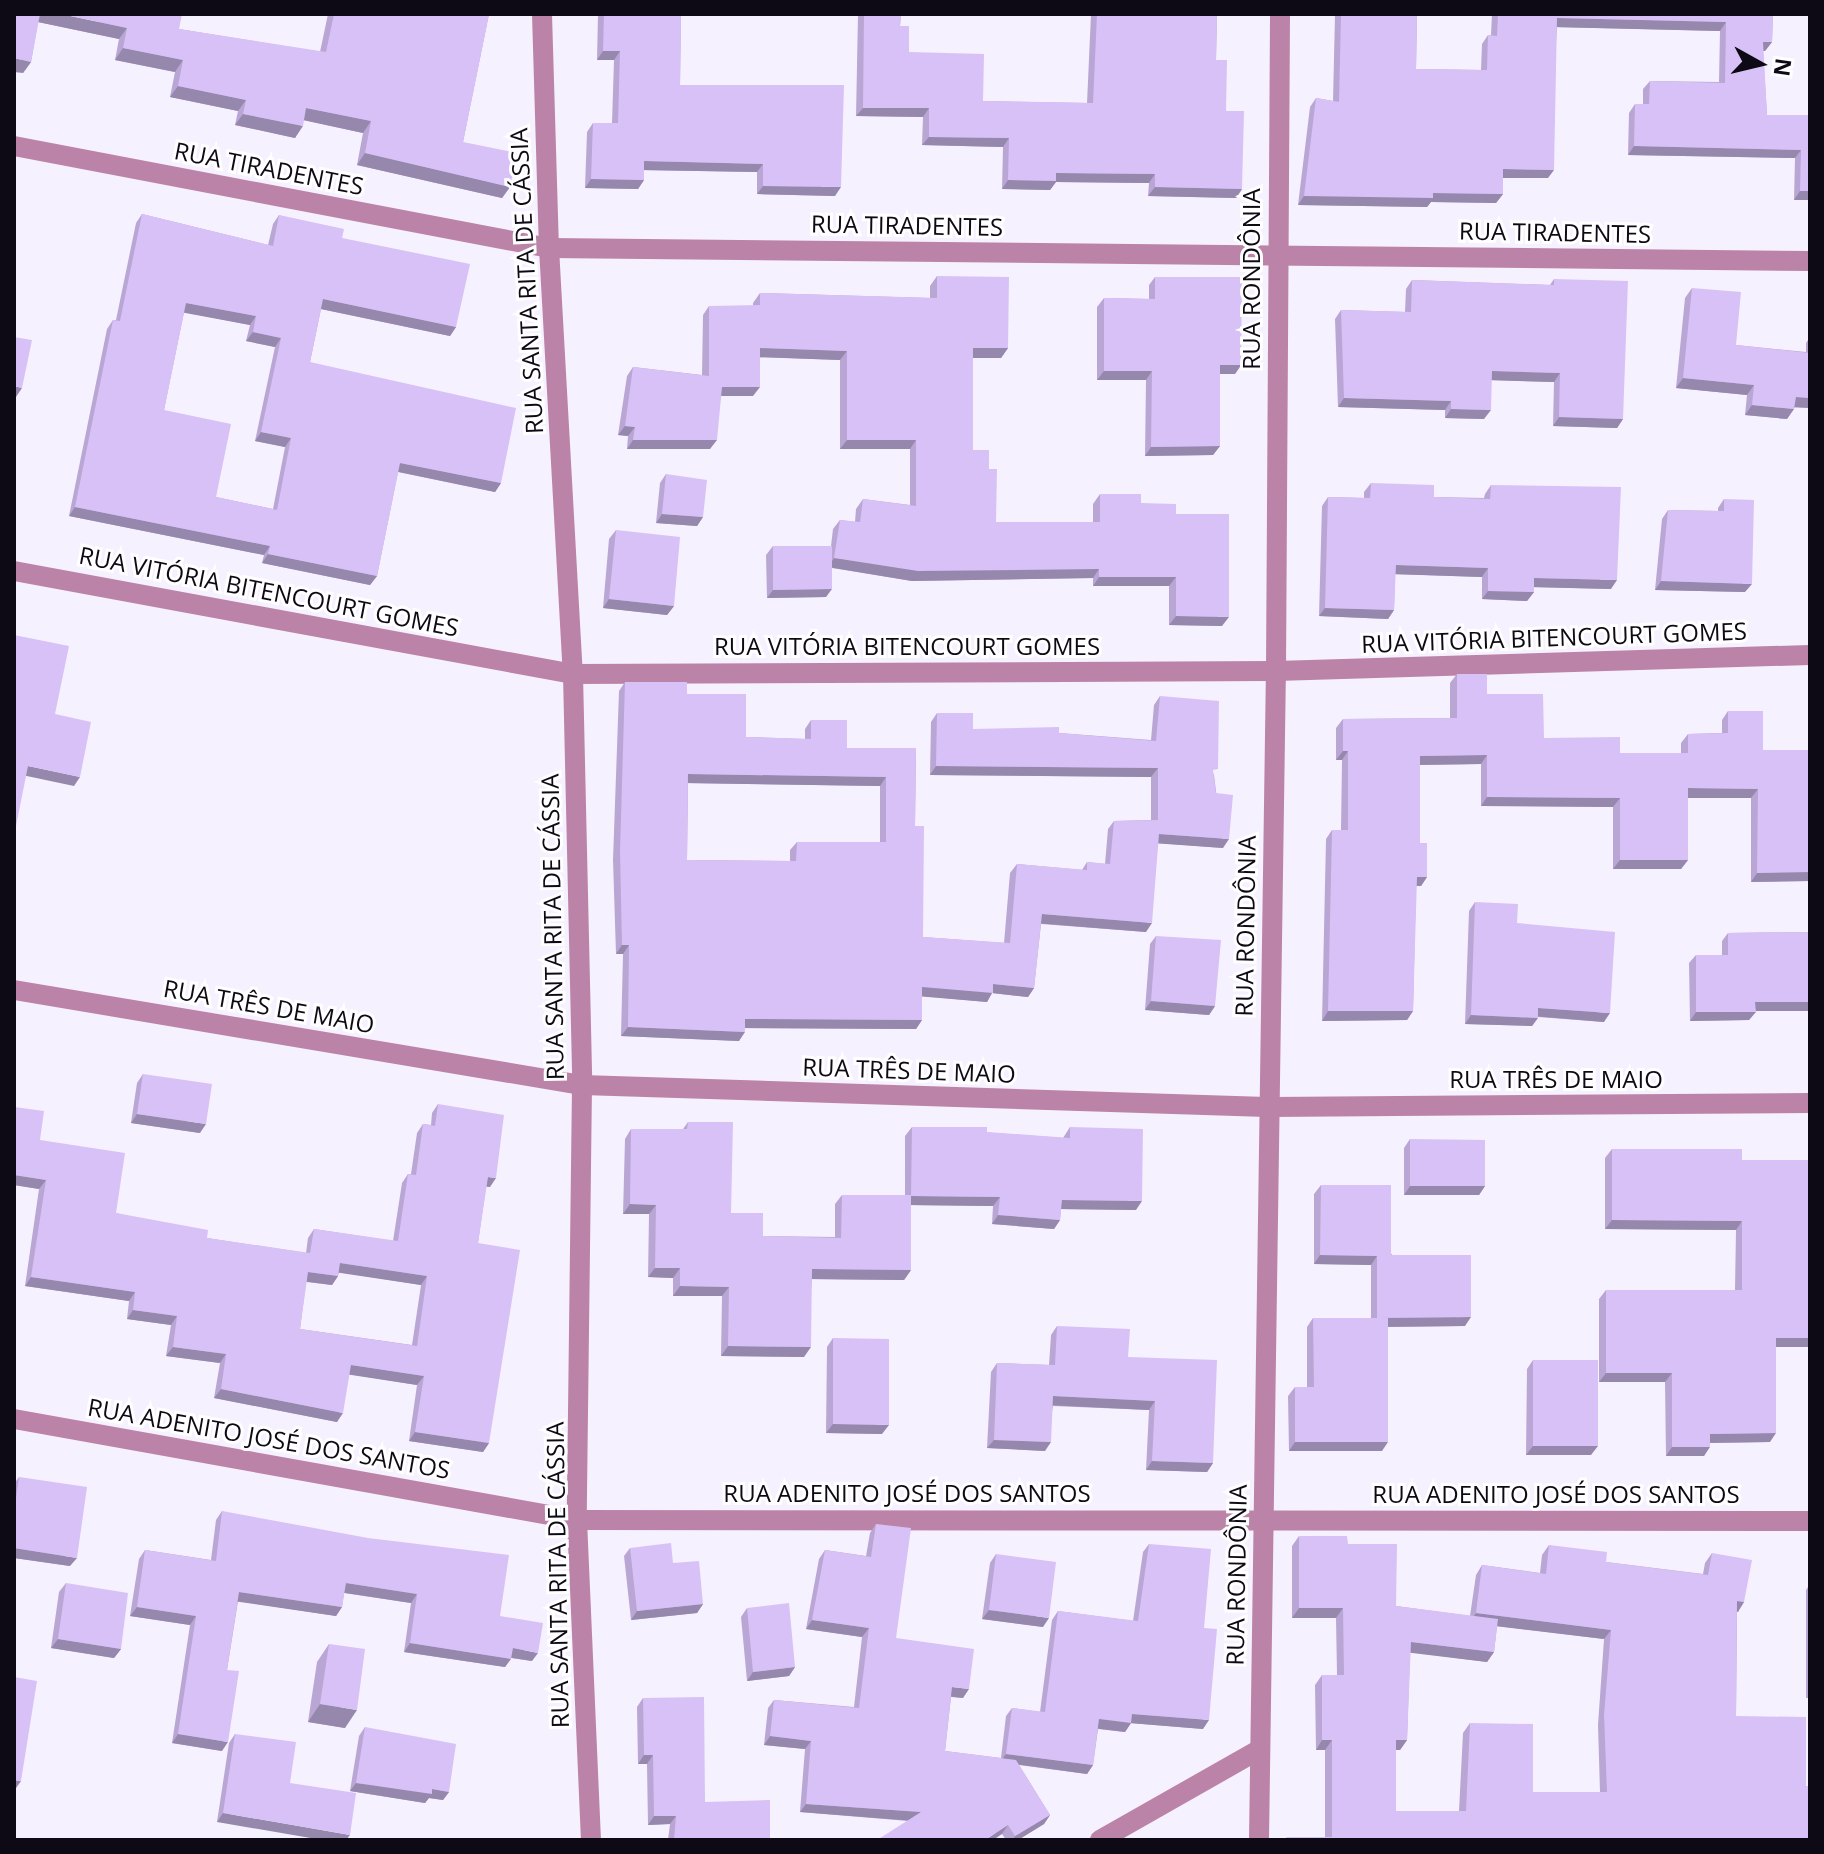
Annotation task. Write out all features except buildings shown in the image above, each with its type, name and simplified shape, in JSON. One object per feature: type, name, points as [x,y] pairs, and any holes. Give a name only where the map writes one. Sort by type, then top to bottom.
[{"type":"street","name":"RUA SANTA RITA DE CÁSSIA","points":[[542,14],[549,248],[573,674],[582,1085],[577,1520],[591,1840]]},
{"type":"street","name":"RUA RONDÔNIA","points":[[1259,1840],[1267,1107],[1276,671],[1280,14]]},
{"type":"street","name":"RUA TIRADENTES","points":[[14,146],[549,248],[1810,261]]},
{"type":"street","name":"RUA VITÓRIA BITENCOURT GOMES","points":[[14,571],[573,674],[1276,671],[1810,655]]},
{"type":"street","name":"RUA TRÊS DE MAIO","points":[[14,990],[582,1085],[1267,1107],[1810,1103]]},
{"type":"street","name":"RUA ADENITO JOSÉ DOS SANTOS","points":[[14,1419],[577,1520],[1262,1518],[1810,1521]]},
{"type":"street","points":[[1100,1840],[1260,1749]]}]
